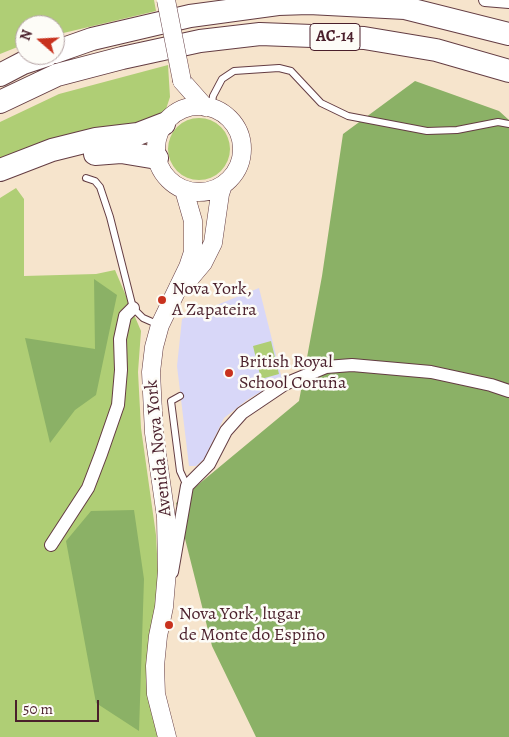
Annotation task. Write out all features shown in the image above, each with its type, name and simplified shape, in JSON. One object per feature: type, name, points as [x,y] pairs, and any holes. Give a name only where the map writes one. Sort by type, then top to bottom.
[{"type":"highway","name":"AC-14","points":[[65,49],[92,40],[190,16],[278,4],[308,3],[405,8],[509,34]]},
{"type":"highway","name":"AC-14","points":[[0,102],[57,75],[200,40],[260,34],[364,38],[436,50],[509,71]]},
{"type":"highway","points":[[65,44],[92,40]]},
{"type":"highway","points":[[0,64],[15,58]]},
{"type":"highway","points":[[0,75],[19,65]]},
{"type":"highway","points":[[0,170],[52,150],[96,140],[138,134],[171,118]]},
{"type":"highway","points":[[0,186],[57,162],[91,154],[121,152],[157,158]]},
{"type":"street","points":[[166,0],[182,80],[171,118],[156,146],[157,158],[166,178],[184,190],[204,192],[223,185],[238,166],[242,155],[242,143],[232,121],[208,108],[182,80]]},
{"type":"street","points":[[486,0],[509,2]]},
{"type":"street","points":[[171,118],[196,106],[208,108]]},
{"type":"street","name":"Avenida Nova York","points":[[176,293],[203,262],[213,243],[223,185]]},
{"type":"street","name":"Avenida Nova York","points":[[164,607],[168,571],[166,518],[152,405],[154,347],[160,325],[188,267],[195,239],[193,221],[184,190]]},
{"type":"street","points":[[51,544],[88,488],[101,454],[118,404],[121,370],[120,339],[125,316],[133,308]]},
{"type":"street","points":[[187,486],[209,464],[226,430],[242,413],[285,384],[304,374],[326,367],[352,365],[431,372],[491,385],[509,391]]},
{"type":"street","name":"Avenida Nova York","points":[[167,737],[156,694],[155,666],[158,636],[179,540],[187,486]]},
{"type":"lane","points":[[208,108],[212,96],[222,79],[234,71],[279,68],[292,71],[321,102],[348,116],[427,131],[457,130],[498,122],[509,124]]},
{"type":"lane","points":[[86,178],[96,181],[100,187],[110,217],[133,308],[143,318],[160,325]]},
{"type":"lane","points":[[180,396],[171,401],[180,471],[187,486]]},
{"type":"shaded area","name":"British Royal School Coruña","points":[[259,288],[282,379],[247,400],[224,418],[204,459],[196,466],[189,466],[177,366],[182,319]]},
{"type":"green space","points":[[0,0],[154,0],[156,11],[65,33],[65,15],[15,15],[15,48],[0,54]]},
{"type":"green space","points":[[168,65],[170,97],[166,109],[149,122],[0,162],[0,122],[59,94]]},
{"type":"green space","points":[[415,81],[499,111],[509,120],[509,737],[256,737],[212,646],[176,503],[299,401],[322,276],[343,134]]},
{"type":"green space","points":[[193,118],[205,118],[221,127],[228,137],[230,149],[228,161],[221,171],[205,180],[193,180],[182,175],[173,166],[168,155],[168,143],[173,132],[182,123]]},
{"type":"green space","points":[[16,188],[24,199],[24,276],[96,274],[115,270],[141,331],[138,372],[141,428],[156,535],[159,591],[148,673],[152,716],[160,737],[0,737],[0,198]]},
{"type":"green space","points":[[94,279],[117,295],[96,395],[75,410],[50,443],[25,338],[95,349]]},
{"type":"green space","points":[[271,341],[279,374],[261,379],[253,346]]},
{"type":"green space","points":[[134,510],[144,579],[139,731],[96,703],[66,541],[91,511]]},
{"type":"place","name":"Nova York, A Zapateira","points":[[162,300]]},
{"type":"place","name":"British Royal School Coruña","points":[[229,373]]},
{"type":"place","name":"Nova York, lugar de Monte do Espiño","points":[[169,625]]}]
